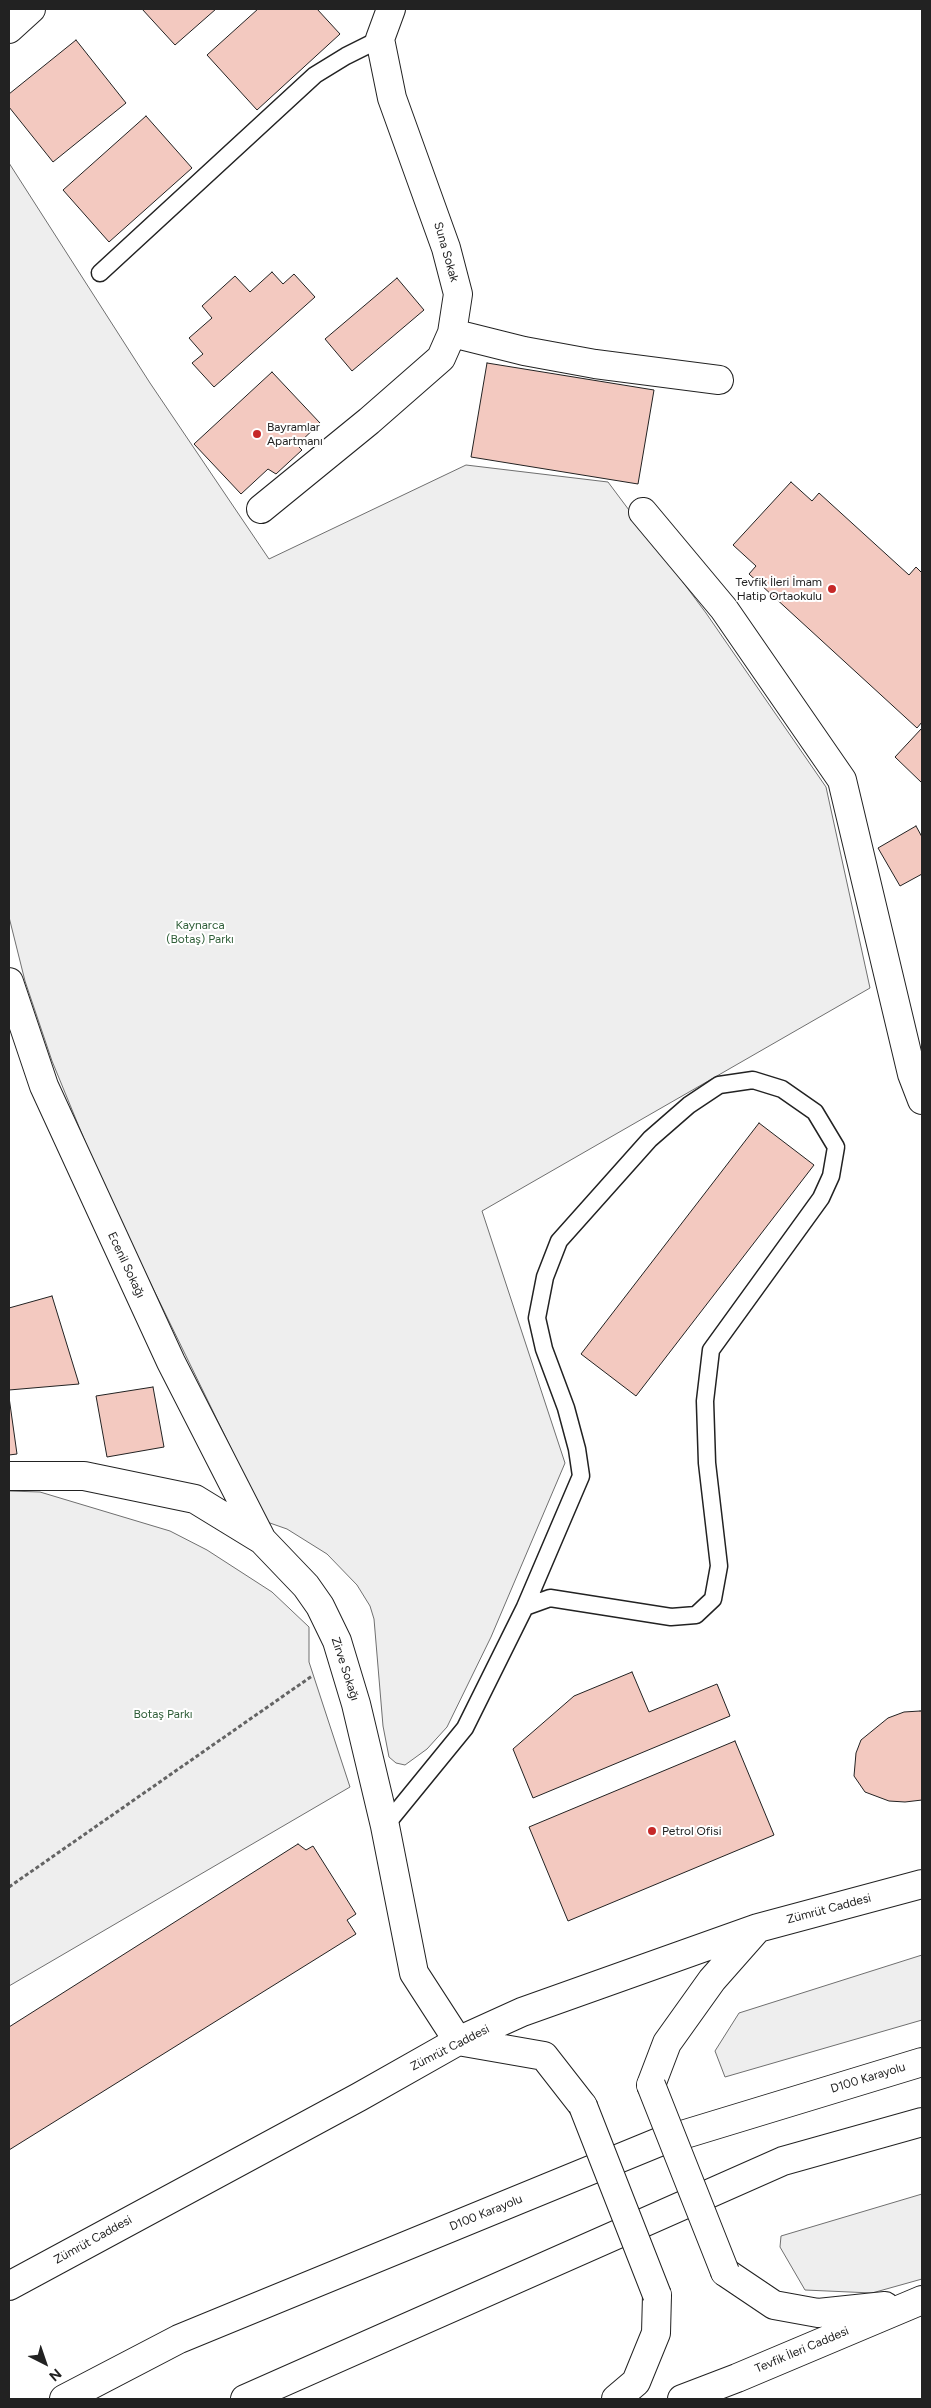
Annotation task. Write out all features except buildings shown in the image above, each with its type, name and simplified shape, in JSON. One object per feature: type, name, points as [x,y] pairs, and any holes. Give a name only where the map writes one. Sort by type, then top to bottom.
[{"type":"main road","points":[[9,29],[31,9]]},
{"type":"main road","points":[[380,39],[392,9]]},
{"type":"main road","name":"Suna Sokak","points":[[261,509],[369,421],[441,358],[452,333],[458,294],[446,248],[392,98],[380,39]]},
{"type":"main road","points":[[452,333],[524,351],[595,364],[719,380]]},
{"type":"main road","points":[[643,512],[724,609],[842,780],[912,1074],[922,1100]]},
{"type":"main road","name":"Ecenil Sokağı","points":[[9,982],[44,1086],[171,1362],[262,1540]]},
{"type":"main road","name":"Zirve Sokağı","points":[[9,1476],[84,1476],[195,1499],[262,1540],[306,1586],[337,1641],[356,1704],[385,1826],[414,1973],[458,2041]]},
{"type":"main road","name":"Zümrüt Caddesi","points":[[9,2286],[359,2097],[458,2041],[522,2012],[758,1928],[922,1884]]},
{"type":"main road","points":[[758,1928],[712,1980],[667,2043],[650,2085],[725,2272],[774,2305],[818,2313],[917,2301]]},
{"type":"main road","points":[[458,2041],[544,2056],[583,2106],[657,2294],[656,2333],[636,2382],[616,2399]]},
{"type":"main road","name":"D100 Karayolu","points":[[64,2399],[179,2339],[659,2142],[922,2062]]},
{"type":"main road","points":[[245,2399],[783,2161],[922,2122]]},
{"type":"main road","name":"Tevfik İleri Caddesi","points":[[682,2399],[737,2378],[917,2301]]},
{"type":"lane","points":[[100,273],[315,75],[346,56],[380,39]]},
{"type":"lane","points":[[385,1826],[465,1728],[525,1607],[581,1476],[566,1408],[544,1349],[537,1318],[545,1277],[559,1242],[650,1138],[689,1105],[719,1085],[753,1080],[782,1089],[815,1112],[836,1148],[831,1176],[821,1198],[711,1350],[705,1401],[707,1463],[719,1566],[713,1599],[696,1615],[671,1617],[550,1598],[525,1607]]},
{"type":"path","points":[[9,1887],[342,1656]]},
{"type":"green space","name":"Kaynarca (Botaş) Parkı","points":[[9,163],[150,383],[269,559],[466,465],[608,482],[706,613],[826,787],[870,988],[482,1211],[565,1463],[491,1637],[447,1727],[427,1749],[405,1765],[396,1763],[389,1757],[383,1726],[374,1619],[370,1606],[357,1585],[327,1554],[287,1529],[267,1522],[105,1190],[52,1061],[25,981],[9,917]]},
{"type":"green space","name":"Botaş Parkı","points":[[9,1491],[40,1492],[170,1531],[207,1550],[272,1592],[309,1627],[309,1662],[350,1787],[9,1986]]},
{"type":"green space","points":[[922,1955],[922,2020],[725,2077],[715,2051],[739,2013]]},
{"type":"green space","points":[[922,2194],[922,2279],[872,2293],[805,2290],[780,2247],[781,2236]]},
{"type":"place","name":"Bayramlar Apartmanı","points":[[257,434]]},
{"type":"place","name":"Tevfik İleri İmam Hatip Ortaokulu","points":[[832,589]]},
{"type":"place","name":"Petrol Ofisi","points":[[652,1831]]}]
